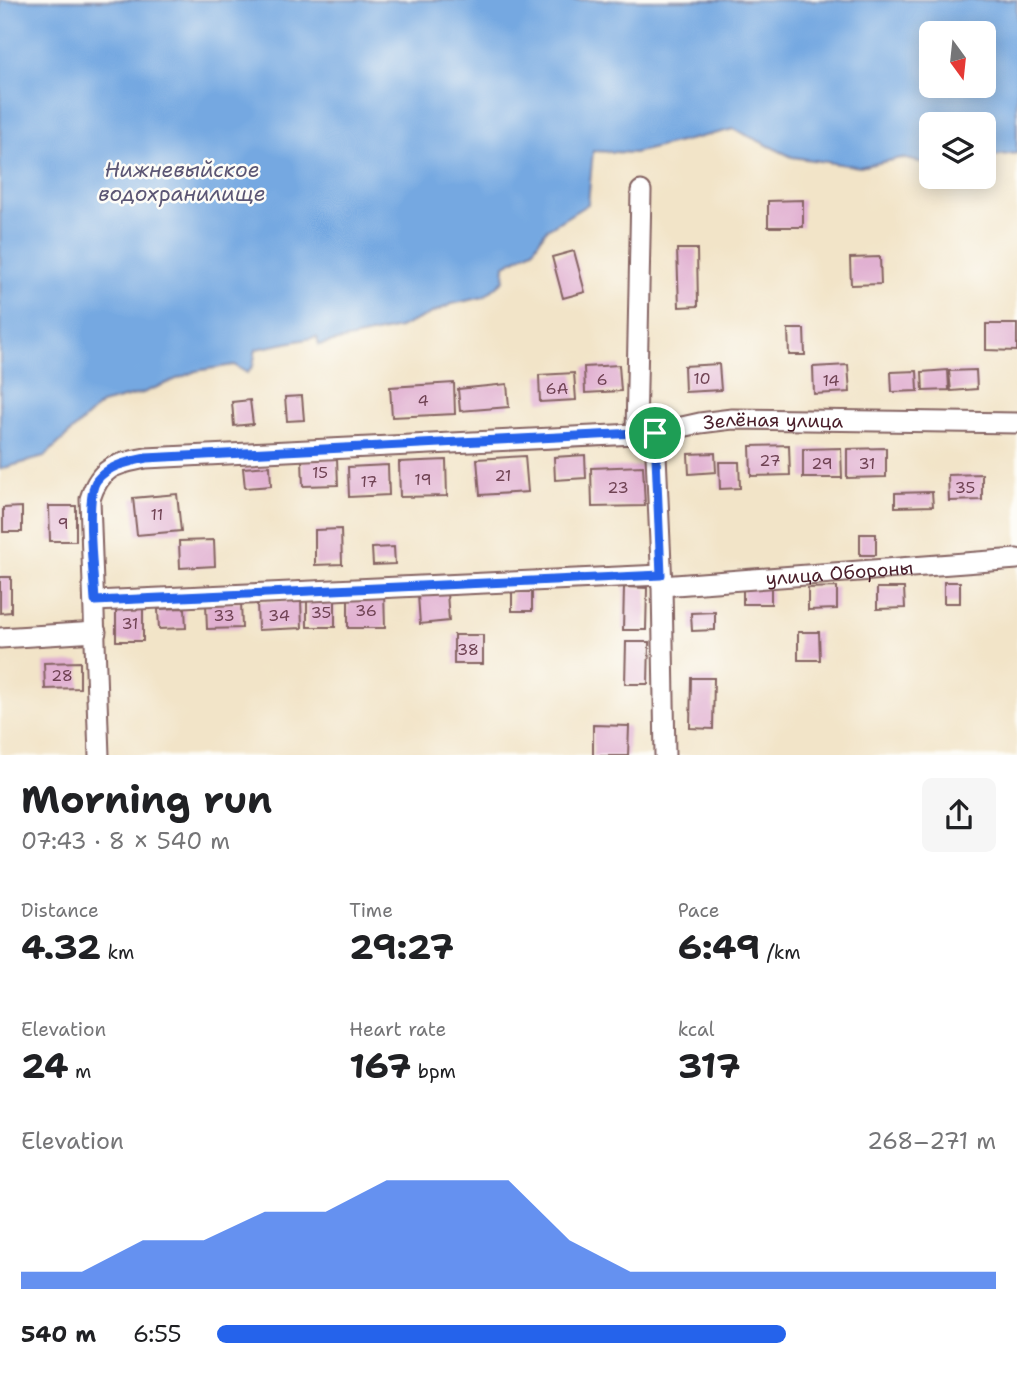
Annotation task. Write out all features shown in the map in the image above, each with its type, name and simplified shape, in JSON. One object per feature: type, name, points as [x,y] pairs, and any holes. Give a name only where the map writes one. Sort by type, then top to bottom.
[{"type":"street","points":[[641,191],[645,433],[662,580],[665,755]]},
{"type":"street","name":"Зелёная улица","points":[[95,601],[90,499],[95,482],[120,463],[146,458],[645,433],[732,419],[1017,423]]},
{"type":"street","name":"улица Обороны","points":[[95,601],[662,580],[1017,559]]},
{"type":"street","points":[[95,601],[99,755]]},
{"type":"street","points":[[0,638],[96,632]]},
{"type":"water","name":"Нижневыйское водохранилище","points":[[0,0],[1017,0],[1017,153],[996,156],[996,112],[919,112],[919,162],[901,158],[860,167],[792,157],[734,129],[634,153],[593,151],[588,204],[546,230],[533,250],[505,265],[504,280],[484,297],[452,304],[399,328],[319,345],[317,337],[256,349],[253,366],[247,373],[234,365],[196,371],[143,393],[101,404],[44,457],[0,469]]},
{"type":"building","points":[[803,200],[803,227],[768,227],[768,201]]},
{"type":"building","points":[[677,249],[697,249],[698,306],[679,307]]},
{"type":"building","points":[[574,251],[585,292],[563,298],[552,257]]},
{"type":"building","points":[[880,257],[881,284],[851,285],[850,258]]},
{"type":"building","points":[[986,324],[1017,324],[1017,351],[986,350]]},
{"type":"building","points":[[788,329],[804,329],[805,355],[789,355]]},
{"type":"building","points":[[719,364],[721,390],[685,392],[684,366]]},
{"type":"building","points":[[619,365],[621,391],[585,393],[584,367]]},
{"type":"building","points":[[848,365],[850,392],[814,394],[813,367]]},
{"type":"building","points":[[948,370],[949,390],[923,391],[922,372]]},
{"type":"building","points":[[976,370],[977,389],[951,391],[949,371]]},
{"type":"building","points":[[917,371],[918,391],[892,392],[891,372]]},
{"type":"building","points":[[574,373],[576,400],[540,402],[539,375]]},
{"type":"building","points":[[454,383],[455,414],[392,417],[390,387]]},
{"type":"building","points":[[507,384],[509,407],[460,411],[458,389]]},
{"type":"building","points":[[302,396],[304,420],[287,421],[285,397]]},
{"type":"building","points":[[250,400],[253,424],[234,426],[232,402]]},
{"type":"building","points":[[789,445],[790,475],[751,476],[750,446]]},
{"type":"building","points":[[841,448],[842,478],[803,478],[803,449]]},
{"type":"building","points":[[886,448],[886,477],[847,478],[847,449]]},
{"type":"building","points":[[715,453],[716,472],[689,474],[688,454]]},
{"type":"building","points":[[585,455],[586,478],[555,480],[554,457]]},
{"type":"building","points":[[525,456],[528,492],[480,495],[477,459]]},
{"type":"building","points":[[337,458],[338,485],[303,486],[302,460]]},
{"type":"building","points":[[446,460],[447,496],[400,497],[399,462]]},
{"type":"building","points":[[719,462],[739,462],[740,488],[720,489]]},
{"type":"building","points":[[388,465],[389,495],[349,497],[348,467]]},
{"type":"building","points":[[270,466],[271,486],[245,488],[243,468]]},
{"type":"building","points":[[643,466],[645,506],[592,507],[591,468]]},
{"type":"building","points":[[982,474],[982,500],[949,501],[948,475]]},
{"type":"building","points":[[932,492],[933,506],[895,507],[895,493]]},
{"type":"building","points":[[177,494],[181,531],[137,535],[133,498]]},
{"type":"building","points":[[49,506],[76,506],[76,541],[50,541]]},
{"type":"building","points":[[22,507],[22,532],[3,532],[3,508]]},
{"type":"building","points":[[341,529],[342,564],[315,565],[315,530]]},
{"type":"building","points":[[860,534],[876,534],[876,555],[860,555]]},
{"type":"building","points":[[214,540],[215,566],[180,568],[179,541]]},
{"type":"building","points":[[394,547],[395,564],[373,565],[372,548]]},
{"type":"building","points":[[0,577],[11,577],[11,612],[0,613]]},
{"type":"building","points":[[944,582],[960,582],[960,603],[944,603]]},
{"type":"building","points":[[771,583],[771,604],[743,604],[743,584]]},
{"type":"building","points":[[624,587],[647,588],[646,630],[623,630]]},
{"type":"building","points":[[837,587],[837,609],[808,610],[808,588]]},
{"type":"building","points":[[877,588],[904,588],[905,608],[877,609]]},
{"type":"building","points":[[384,591],[385,628],[348,628],[348,592]]},
{"type":"building","points":[[512,592],[532,592],[532,611],[512,611]]},
{"type":"building","points":[[447,593],[449,621],[420,624],[418,595]]},
{"type":"building","points":[[307,598],[335,598],[335,627],[307,627]]},
{"type":"building","points":[[301,600],[302,628],[258,630],[257,601]]},
{"type":"building","points":[[241,602],[242,628],[207,629],[206,603]]},
{"type":"building","points":[[143,605],[143,641],[116,641],[116,606]]},
{"type":"building","points":[[185,608],[186,628],[159,629],[158,609]]},
{"type":"building","points":[[715,612],[715,630],[692,631],[691,613]]},
{"type":"building","points":[[798,632],[819,632],[820,660],[798,660]]},
{"type":"building","points":[[454,635],[483,635],[483,664],[454,664]]},
{"type":"building","points":[[626,642],[649,642],[648,684],[625,684]]},
{"type":"building","points":[[80,662],[80,688],[45,689],[44,663]]},
{"type":"building","points":[[691,678],[714,678],[713,729],[690,728]]},
{"type":"building","points":[[593,725],[629,726],[628,755],[593,755]]},
{"type":"route","points":[[655,433],[661,575],[95,601],[90,499],[95,482],[120,463],[146,458],[655,433]]}]
